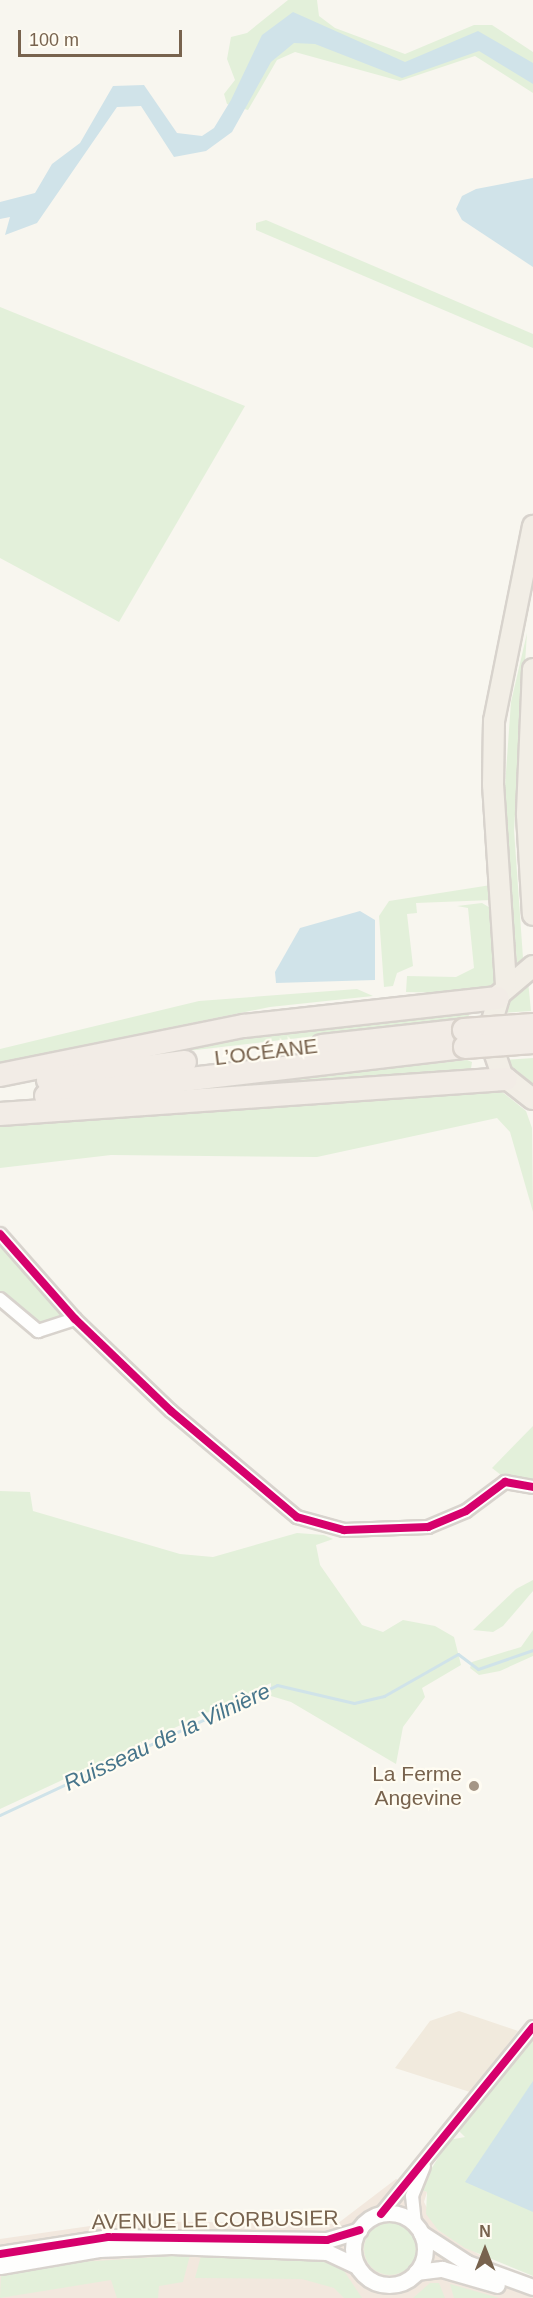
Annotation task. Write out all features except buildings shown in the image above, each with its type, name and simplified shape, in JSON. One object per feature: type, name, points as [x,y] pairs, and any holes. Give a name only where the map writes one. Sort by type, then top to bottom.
[{"type":"highway","points":[[531,1103],[506,1080],[489,1040],[502,992],[496,816],[499,678],[533,526]]},
{"type":"highway","points":[[496,816],[510,678],[533,577]]},
{"type":"highway","points":[[533,669],[527,815],[533,915]]},
{"type":"highway","points":[[0,1074],[244,1026],[502,992],[528,969]]},
{"type":"highway","name":"L’OCÉANE","points":[[0,1103],[465,1039],[533,1025]]},
{"type":"highway","name":"L’OCÉANE","points":[[0,1087],[465,1039],[533,1042]]},
{"type":"highway","points":[[0,1114],[506,1080]]},
{"type":"street","points":[[0,1234],[75,1319],[171,1411],[297,1517],[344,1530],[428,1527],[466,1511],[505,1482],[533,1487]]},
{"type":"street","points":[[0,1299],[38,1331],[75,1319]]},
{"type":"street","points":[[430,2154],[412,2196],[424,2258],[416,2272],[404,2282],[385,2285],[368,2278],[357,2266],[353,2244],[359,2230],[381,2214],[533,2027]]},
{"type":"street","points":[[381,2214],[395,2214],[467,2263],[533,2287]]},
{"type":"street","name":"AVENUE LE CORBUSIER","points":[[0,2254],[108,2237],[327,2240],[359,2230]]},
{"type":"street","name":"AVENUE LE CORBUSIER","points":[[0,2266],[99,2249],[171,2246],[327,2252],[357,2266]]},
{"type":"street","points":[[416,2272],[442,2269],[533,2297]]},
{"type":"shaded area","points":[[293,12],[405,62],[478,31],[533,63],[533,84],[479,51],[402,78],[315,44],[294,43],[271,62],[232,132],[206,151],[174,157],[141,106],[117,107],[37,223],[5,235],[10,217],[0,219],[0,202],[35,193],[52,164],[80,143],[113,86],[144,85],[177,133],[202,136],[214,128],[231,100],[262,35]]},
{"type":"shaded area","points":[[533,178],[533,267],[462,220],[456,209],[462,196],[476,189]]},
{"type":"shaded area","points":[[360,911],[375,920],[375,980],[276,983],[275,972],[300,928]]},
{"type":"shaded area","points":[[459,2011],[518,2031],[470,2092],[395,2068],[430,2021]]},
{"type":"shaded area","points":[[533,2081],[533,2212],[465,2182]]},
{"type":"shaded area","points":[[396,2179],[427,2192],[424,2202],[438,2230],[497,2265],[533,2278],[533,2298],[0,2298],[0,2239],[125,2221],[337,2224]]},
{"type":"green space","points":[[288,0],[317,0],[319,16],[335,28],[405,54],[474,25],[492,25],[533,52],[533,93],[475,56],[400,81],[295,52],[277,60],[248,110],[227,104],[224,94],[235,80],[227,59],[231,37],[247,33]]},
{"type":"green space","points":[[266,220],[533,334],[533,348],[256,230],[256,223]]},
{"type":"green space","points":[[0,307],[245,406],[119,622],[0,558]]},
{"type":"green space","points":[[527,633],[514,830],[523,958],[517,964],[504,800],[511,702]]},
{"type":"green space","points":[[491,885],[492,900],[416,903],[417,913],[407,914],[413,966],[397,973],[393,986],[384,987],[379,916],[389,901]]},
{"type":"green space","points":[[482,903],[492,909],[495,983],[488,989],[451,993],[406,992],[407,976],[456,977],[474,968],[468,908],[457,906]]},
{"type":"green space","points":[[528,981],[531,1011],[502,1013],[507,1002]]},
{"type":"green space","points":[[357,989],[373,996],[270,1007],[0,1062],[0,1049],[199,1001]]},
{"type":"green space","points":[[466,1007],[469,1016],[463,1019],[101,1061],[203,1038]]},
{"type":"green space","points":[[533,1058],[533,1089],[504,1060]]},
{"type":"green space","points":[[467,1060],[472,1062],[470,1075],[102,1100]]},
{"type":"green space","points":[[496,1087],[526,1111],[532,1128],[533,1212],[510,1132],[497,1118],[317,1157],[111,1155],[0,1168],[0,1122]]},
{"type":"green space","points":[[0,1242],[62,1312],[60,1318],[39,1324],[0,1291]]},
{"type":"green space","points":[[533,1426],[533,1482],[501,1475],[492,1468]]},
{"type":"green space","points":[[0,1491],[30,1492],[33,1511],[180,1554],[213,1557],[297,1533],[324,1535],[333,1539],[316,1545],[320,1565],[362,1625],[383,1632],[403,1620],[435,1626],[454,1637],[461,1665],[422,1688],[425,1697],[403,1727],[396,1764],[291,1702],[271,1696],[271,1683],[0,1809]]},
{"type":"green space","points":[[533,1580],[533,1591],[503,1626],[493,1632],[473,1630],[516,1589]]},
{"type":"green space","points":[[533,1630],[533,1656],[500,1671],[479,1675],[470,1668],[472,1662],[521,1647]]},
{"type":"green space","points":[[533,2034],[533,2276],[465,2248],[438,2230],[426,2214],[427,2192],[419,2189],[449,2140],[465,2137],[458,2130]]},
{"type":"green space","points":[[390,2223],[400,2225],[408,2231],[414,2239],[416,2249],[414,2259],[408,2267],[400,2273],[390,2275],[380,2273],[372,2267],[366,2259],[364,2249],[366,2239],[372,2231],[380,2225]]},
{"type":"green space","points":[[190,2255],[183,2282],[159,2286],[158,2298],[117,2298],[111,2280],[0,2298],[1,2276],[64,2263]]},
{"type":"green space","points":[[201,2256],[321,2261],[342,2268],[362,2298],[344,2298],[334,2288],[302,2279],[195,2278]]},
{"type":"green space","points":[[430,2283],[439,2283],[445,2298],[413,2298]]},
{"type":"green space","points":[[450,2284],[499,2298],[454,2298]]},
{"type":"waterway","name":"Ruisseau de la Vilnière","points":[[0,1815],[277,1685],[354,1703],[384,1696],[458,1654],[478,1669],[533,1650]]},
{"type":"cycle path","points":[[0,1234],[75,1319],[171,1411],[297,1517],[344,1530],[428,1527],[466,1511],[505,1482],[533,1487]]},
{"type":"cycle path","points":[[381,2214],[533,2027]]},
{"type":"cycle path","points":[[0,2254],[108,2237],[327,2240],[359,2230]]},
{"type":"place","name":"La Ferme Angevine","points":[[474,1786]]}]
